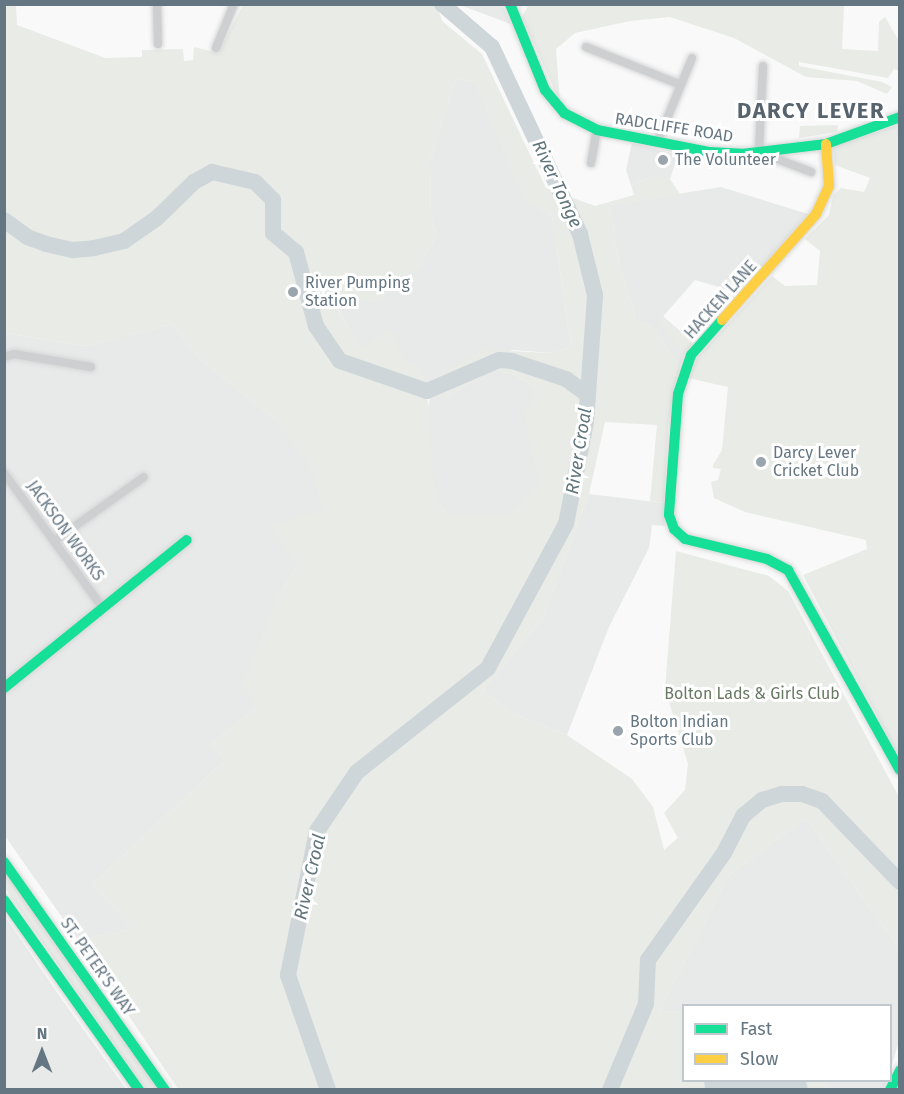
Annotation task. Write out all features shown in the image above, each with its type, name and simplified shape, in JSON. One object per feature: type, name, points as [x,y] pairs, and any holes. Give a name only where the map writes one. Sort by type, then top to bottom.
[{"type":"main road","name":"RADCLIFFE ROAD","points":[[510,4],[545,90],[564,113],[597,130],[657,143],[726,154],[826,144],[900,117]]},
{"type":"main road","name":"HACKEN LANE","points":[[826,144],[829,186],[816,214],[691,355],[678,394],[668,507],[674,529],[693,542],[767,559],[788,570],[900,770]]},
{"type":"main road","name":"JACKSON WORKS","points":[[4,688],[187,540]]},
{"type":"main road","name":"ST. PETER'S WAY","points":[[4,862],[165,1089]]},
{"type":"main road","points":[[4,900],[139,1089]]},
{"type":"main road","points":[[890,1089],[900,1070]]},
{"type":"street","points":[[157,4],[158,44]]},
{"type":"street","points":[[216,48],[234,4]]},
{"type":"street","points":[[586,47],[681,85]]},
{"type":"street","points":[[657,143],[692,58]]},
{"type":"street","points":[[763,66],[759,152],[811,172]]},
{"type":"street","points":[[591,163],[597,130]]},
{"type":"street","points":[[4,357],[14,354],[91,367]]},
{"type":"street","name":"JACKSON WORKS","points":[[4,473],[102,607]]},
{"type":"street","points":[[54,541],[144,477]]},
{"type":"shaded area","points":[[460,5],[502,5],[511,24]]},
{"type":"shaded area","points":[[456,79],[476,82],[526,202],[552,216],[571,347],[553,353],[512,350],[442,400],[492,369],[515,375],[538,389],[533,453],[539,482],[513,515],[447,515],[435,498],[426,415],[430,398],[407,364],[361,349],[335,303],[380,300],[400,276],[418,268],[437,235],[431,218],[430,161]]},
{"type":"shaded area","points":[[632,143],[678,155],[670,179],[655,175],[631,185],[626,170]]},
{"type":"shaded area","points":[[721,187],[808,214],[739,293],[695,280],[660,320],[684,354],[680,366],[651,326],[637,322],[619,262],[609,205]]},
{"type":"shaded area","points":[[172,324],[199,358],[273,418],[308,459],[324,509],[298,565],[277,598],[258,706],[211,744],[225,760],[92,885],[134,929],[78,940],[5,836],[4,333],[85,346]]},
{"type":"shaded area","points":[[589,494],[664,503],[665,526],[652,525],[649,548],[609,627],[567,735],[511,713],[483,690],[543,618]]},
{"type":"shaded area","points":[[806,818],[899,949],[899,1041],[892,1065],[892,1004],[682,1004],[682,1011],[659,1012],[729,875]]},
{"type":"shaded area","points":[[4,915],[60,997],[126,1089],[5,1089]]},
{"type":"shaded area","points":[[704,1082],[806,1082],[808,1089],[705,1089]]},
{"type":"shaded area","points":[[826,1082],[886,1082],[883,1090],[829,1089]]},
{"type":"green space","points":[[529,4],[844,5],[842,49],[878,51],[879,22],[885,17],[899,41],[899,71],[894,69],[888,78],[799,62],[799,66],[882,82],[892,87],[887,94],[857,81],[806,77],[734,38],[670,17],[630,21],[575,33],[556,49],[560,102],[522,17]]},
{"type":"green space","name":"Bolton Lads & Girls Club","points":[[5,5],[16,5],[17,25],[105,58],[142,57],[142,50],[183,49],[184,61],[193,60],[194,47],[218,53],[243,5],[437,5],[442,21],[482,54],[546,188],[595,206],[634,195],[631,185],[655,175],[670,179],[680,194],[609,205],[619,262],[637,322],[651,326],[680,366],[668,425],[664,503],[650,501],[657,425],[605,422],[589,494],[543,618],[483,690],[511,713],[567,735],[632,779],[653,807],[664,850],[678,838],[664,813],[685,790],[688,764],[665,689],[676,551],[769,576],[788,591],[899,797],[899,949],[806,818],[729,875],[659,1012],[682,1011],[682,1082],[704,1082],[705,1089],[178,1089],[78,940],[134,929],[92,885],[225,760],[211,744],[258,706],[242,685],[277,598],[298,565],[269,526],[324,509],[307,459],[273,418],[199,358],[172,324],[85,346],[5,333]],"holes":[[[456,79],[476,82],[526,203],[552,216],[571,347],[553,353],[482,350],[433,378],[437,396],[442,400],[492,369],[515,375],[538,389],[524,414],[538,482],[513,515],[447,515],[435,498],[426,378],[416,364],[407,364],[389,331],[361,348],[335,304],[380,300],[400,276],[418,268],[437,235],[431,218],[430,161]]]},
{"type":"green space","points":[[838,125],[837,132],[799,138],[800,126]]},
{"type":"green space","points":[[899,125],[899,757],[803,575],[867,549],[866,540],[745,512],[714,498],[711,482],[718,480],[721,469],[713,468],[713,465],[722,450],[728,387],[688,378],[697,358],[772,276],[785,286],[817,285],[820,251],[805,239],[829,215],[833,195],[841,188],[864,192],[870,178],[835,165],[833,146]]},
{"type":"green space","points":[[663,316],[694,343],[684,354],[659,321]]},
{"type":"green space","points":[[4,870],[159,1089],[145,1089],[5,888]]},
{"type":"green space","points":[[806,1082],[826,1082],[829,1089],[808,1089]]},
{"type":"waterway","name":"River Croal","points":[[328,1090],[288,975],[317,831],[357,772],[488,668],[566,524],[586,422],[595,295],[580,234],[492,47],[442,4]]},
{"type":"waterway","name":"River Croal","points":[[4,220],[27,237],[46,244],[73,250],[94,248],[124,241],[157,218],[194,182],[212,172],[255,182],[273,200],[273,233],[296,252],[316,326],[340,361],[427,391],[499,360],[512,361],[566,379],[587,394]]},
{"type":"waterway","name":"River Croal","points":[[610,1090],[646,1004],[648,960],[724,853],[743,816],[762,800],[782,794],[802,794],[822,801],[900,882]]},
{"type":"traffic: fast","points":[[510,4],[545,90],[564,113],[597,130],[709,152],[742,154],[826,144],[900,117]]},
{"type":"traffic: fast","points":[[722,320],[691,355],[678,394],[669,515],[674,529],[685,539],[767,559],[788,570],[900,770]]},
{"type":"traffic: fast","points":[[4,688],[187,540]]},
{"type":"traffic: fast","points":[[4,862],[165,1090]]},
{"type":"traffic: fast","points":[[4,900],[139,1090]]},
{"type":"traffic: fast","points":[[890,1090],[900,1070]]},
{"type":"traffic: slow","points":[[722,320],[816,214],[829,186],[826,144]]},
{"type":"place","name":"The Volunteer","points":[[663,160]]},
{"type":"place","name":"River Pumping Station","points":[[293,292]]},
{"type":"place","name":"Darcy Lever Cricket Club","points":[[761,462]]},
{"type":"place","name":"Bolton Indian Sports Club","points":[[618,731]]},
{"type":"district","name":"DARCY LEVER","points":[[811,111]]},
{"type":"water label","name":"River Tonge","points":[[557,184]]}]
